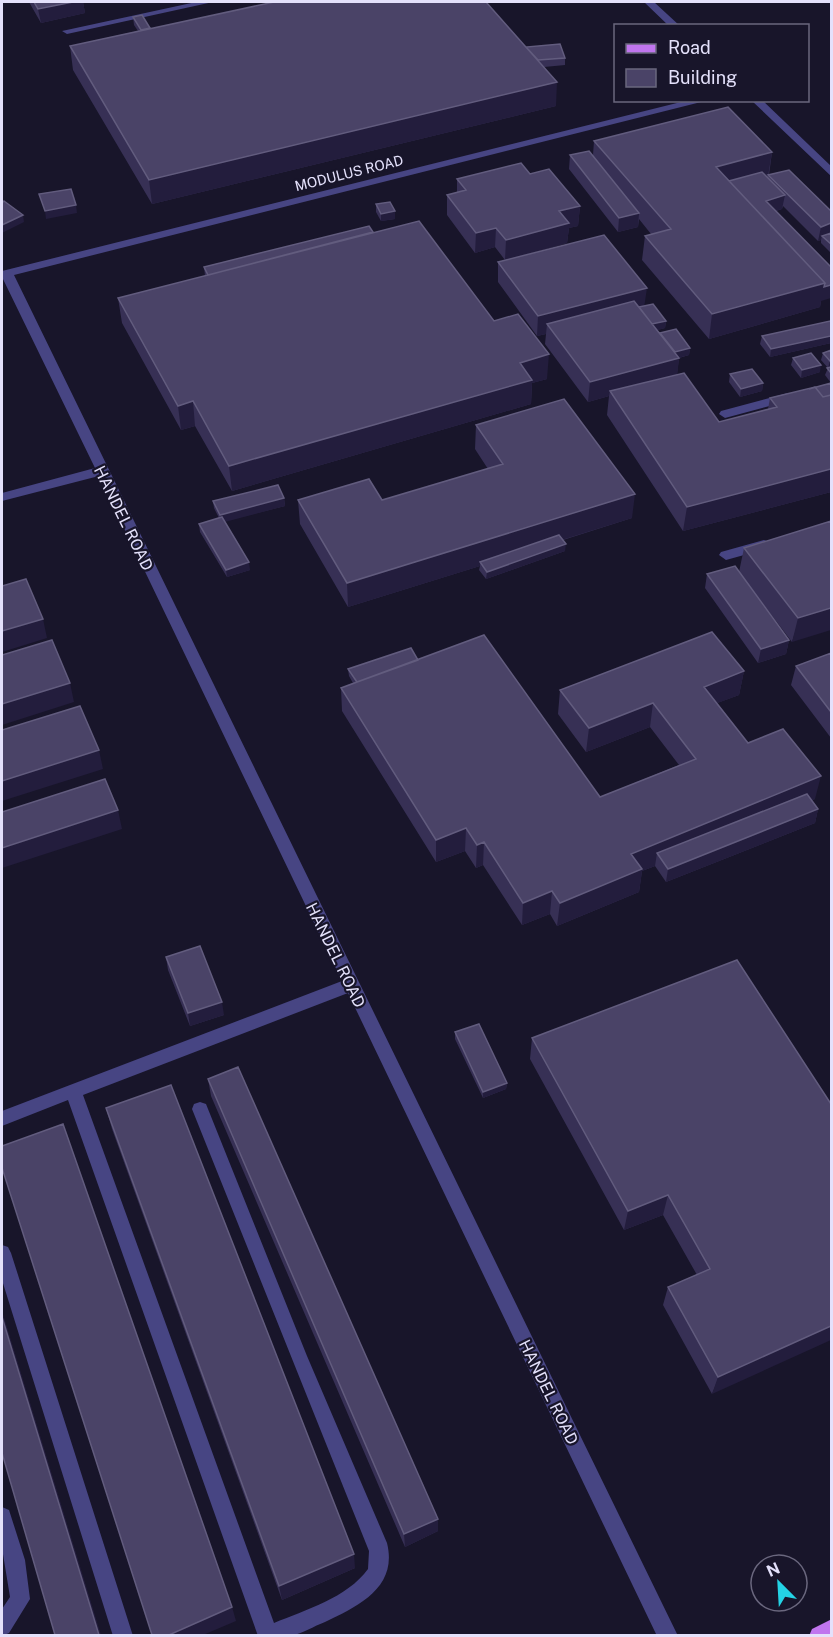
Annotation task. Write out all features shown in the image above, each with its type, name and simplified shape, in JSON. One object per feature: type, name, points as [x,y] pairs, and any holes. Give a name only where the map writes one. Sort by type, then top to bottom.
[{"type":"main road","points":[[819,1635],[831,1629]]},
{"type":"street","points":[[67,31],[208,2]]},
{"type":"street","points":[[649,2],[673,24]]},
{"type":"street","points":[[664,2],[680,24]]},
{"type":"street","name":"MODULUS ROAD","points":[[4,274],[696,102]]},
{"type":"street","points":[[758,102],[831,174]]},
{"type":"street","name":"HANDEL ROAD","points":[[4,274],[668,1635]]},
{"type":"street","points":[[725,414],[800,394]]},
{"type":"street","points":[[2,497],[102,471]]},
{"type":"street","points":[[726,555],[779,541]]},
{"type":"street","points":[[2,1118],[351,985]]},
{"type":"street","points":[[73,1091],[268,1635],[358,1594],[376,1577],[381,1560],[377,1543],[298,1356],[200,1109]]},
{"type":"street","points":[[2,1253],[123,1635]]},
{"type":"street","points":[[2,1517],[15,1560],[21,1599],[2,1626]]},
{"type":"building","points":[[34,2],[73,2],[38,9]]},
{"type":"building","points":[[274,2],[486,2],[557,82],[149,180],[70,46]]},
{"type":"building","points":[[142,15],[150,28],[141,30],[133,17]]},
{"type":"building","points":[[560,44],[565,58],[538,60],[526,47]]},
{"type":"building","points":[[728,107],[772,152],[716,167],[825,283],[712,314],[645,236],[671,229],[594,141]]},
{"type":"building","points":[[589,151],[639,213],[619,218],[570,155]]},
{"type":"building","points":[[521,163],[530,174],[549,169],[580,206],[559,211],[569,223],[506,240],[496,228],[476,233],[447,195],[466,190],[457,179]]},
{"type":"building","points":[[789,170],[831,211],[831,223],[821,227],[768,175]]},
{"type":"building","points":[[762,172],[785,195],[766,201],[831,267],[831,285],[824,287],[825,283],[729,181]]},
{"type":"building","points":[[71,189],[76,205],[45,211],[39,194]]},
{"type":"building","points":[[4,201],[23,215],[2,225],[2,203]]},
{"type":"building","points":[[390,202],[395,211],[381,214],[376,204]]},
{"type":"building","points":[[419,221],[494,321],[518,314],[549,354],[520,363],[532,380],[229,466],[193,401],[178,406],[118,298]]},
{"type":"building","points":[[369,226],[373,232],[208,275],[204,267]]},
{"type":"building","points":[[831,233],[831,244],[822,236]]},
{"type":"building","points":[[604,235],[647,288],[538,316],[498,262]]},
{"type":"building","points":[[634,301],[679,358],[590,382],[547,324]]},
{"type":"building","points":[[653,304],[666,321],[652,324],[639,307]]},
{"type":"building","points":[[830,321],[831,336],[771,349],[762,336]]},
{"type":"building","points":[[676,329],[690,348],[675,352],[660,333]]},
{"type":"building","points":[[831,350],[831,360],[830,361],[823,353]]},
{"type":"building","points":[[811,353],[821,365],[802,370],[793,358]]},
{"type":"building","points":[[752,369],[763,383],[741,389],[730,374]]},
{"type":"building","points":[[684,373],[719,422],[777,407],[770,398],[815,387],[823,397],[831,395],[831,469],[687,507],[610,391]]},
{"type":"building","points":[[831,383],[831,395],[823,397],[815,387]]},
{"type":"building","points":[[564,399],[635,494],[347,583],[298,500],[369,479],[382,500],[503,464],[476,425]]},
{"type":"building","points":[[278,485],[284,498],[220,515],[213,501]]},
{"type":"building","points":[[222,517],[249,562],[226,570],[199,524]]},
{"type":"building","points":[[831,521],[831,608],[798,618],[744,548]]},
{"type":"building","points":[[559,535],[566,544],[487,572],[480,562]]},
{"type":"building","points":[[735,566],[789,640],[761,649],[707,574]]},
{"type":"building","points":[[26,579],[43,619],[2,631],[2,586]]},
{"type":"building","points":[[712,632],[744,671],[704,687],[748,743],[783,729],[821,776],[631,854],[642,869],[560,903],[552,891],[523,903],[484,842],[477,845],[466,828],[436,840],[341,688],[484,635],[600,797],[696,759],[653,703],[589,728],[560,690]]},
{"type":"building","points":[[52,640],[70,683],[2,704],[2,655]]},
{"type":"building","points":[[411,648],[418,660],[357,682],[348,669]]},
{"type":"building","points":[[831,653],[831,712],[796,666]]},
{"type":"building","points":[[80,706],[99,750],[2,781],[2,730]]},
{"type":"building","points":[[105,779],[118,810],[2,848],[2,812]]},
{"type":"building","points":[[807,794],[818,809],[668,869],[657,853]]},
{"type":"building","points":[[200,946],[222,1002],[188,1013],[166,957]]},
{"type":"building","points":[[737,960],[831,1104],[831,1326],[718,1377],[668,1287],[710,1269],[668,1195],[628,1211],[532,1038]]},
{"type":"building","points":[[479,1024],[507,1083],[483,1092],[455,1032]]},
{"type":"building","points":[[238,1067],[438,1519],[404,1534],[208,1079]]},
{"type":"building","points":[[171,1085],[354,1554],[279,1586],[106,1108]]},
{"type":"building","points":[[63,1124],[232,1607],[169,1635],[152,1635],[2,1168],[2,1146]]},
{"type":"building","points":[[2,1317],[99,1635],[55,1635],[2,1453]]}]
